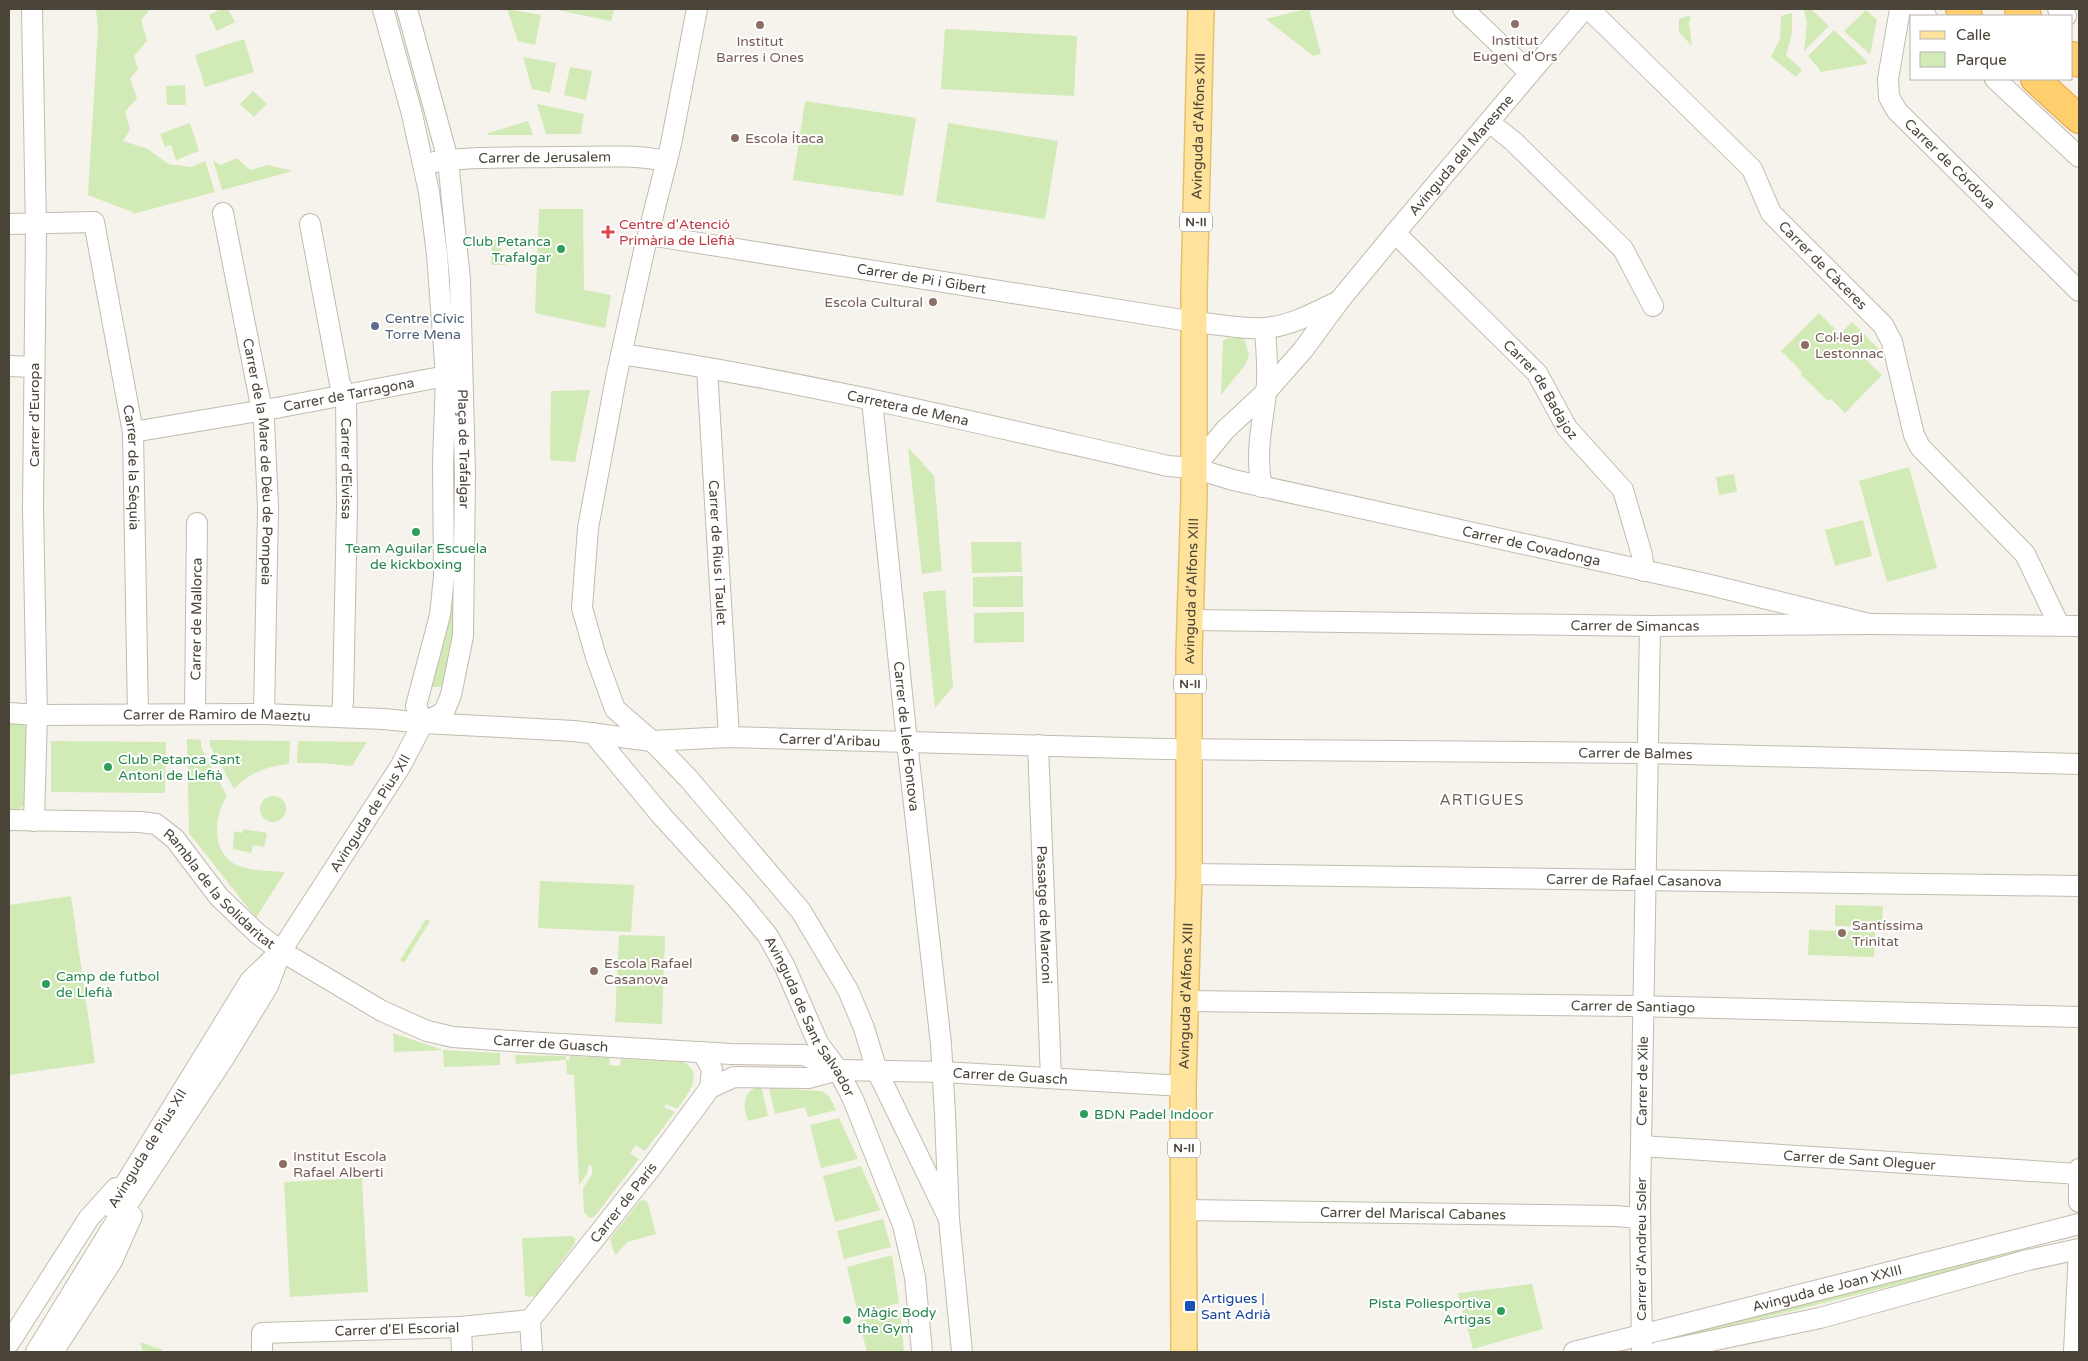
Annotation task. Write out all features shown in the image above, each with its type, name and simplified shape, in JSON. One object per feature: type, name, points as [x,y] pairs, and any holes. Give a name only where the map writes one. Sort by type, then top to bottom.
[{"type":"highway","points":[[2036,80],[2079,119]]},
{"type":"main road","name":"Avinguda d'Alfons XIII","points":[[1184,1352],[1185,1210],[1183,1086],[1189,874],[1189,654],[1194,468],[1194,322],[1201,9]]},
{"type":"street","name":"Carrer d'Europa","points":[[32,9],[36,224],[33,507],[37,715],[34,821]]},
{"type":"street","name":"Plaça de Trafalgar","points":[[383,9],[424,163],[437,254],[446,376],[443,463],[444,577],[440,616],[416,706],[423,723],[444,712],[451,695],[464,636],[465,474],[460,280],[448,160],[407,9]]},
{"type":"street","points":[[697,9],[667,161],[644,251],[621,354],[588,528],[582,608],[596,657],[615,710],[652,741],[688,778],[801,911],[848,990],[864,1028],[877,1072],[948,1219]]},
{"type":"street","points":[[1463,9],[1530,73]]},
{"type":"street","name":"Avinguda del Maresme","points":[[1194,468],[1225,430],[1266,392],[1303,350],[1339,301],[1395,233],[1584,9]]},
{"type":"street","name":"Carrer de Càceres","points":[[1589,9],[1752,169],[1771,213],[1883,325],[1892,342],[1914,435],[1920,447],[2025,554],[2059,625]]},
{"type":"street","name":"Carrer de Còrdova","points":[[1900,9],[1888,79],[1889,97],[1896,111],[2079,291]]},
{"type":"street","points":[[1996,80],[2079,157]]},
{"type":"street","points":[[1489,122],[1513,141],[1623,249],[1653,306]]},
{"type":"street","name":"Carrer de Jerusalem","points":[[424,163],[514,157],[647,157],[667,161]]},
{"type":"street","name":"Carrer de la Mare de Déu de Pompeia","points":[[222,213],[264,421],[268,507],[264,714]]},
{"type":"street","name":"Carrer de la Sèquia","points":[[36,224],[94,222],[133,432],[138,715]]},
{"type":"street","points":[[9,224],[36,224]]},
{"type":"street","name":"Carrer d'Eivissa","points":[[310,224],[340,384],[346,395],[347,515],[344,702],[341,717]]},
{"type":"street","name":"Carrer de Badajoz","points":[[1395,233],[1537,373],[1567,428],[1623,490],[1642,555],[1644,571]]},
{"type":"street","name":"Carrer de Pi i Gibert","points":[[649,235],[1194,322]]},
{"type":"street","name":"Avinguda del Maresme","points":[[1194,322],[1265,328],[1299,320],[1339,301]]},
{"type":"street","points":[[1262,486],[1259,434],[1266,392],[1265,328]]},
{"type":"street","name":"Carretera de Mena","points":[[621,354],[707,368],[872,400],[1168,466],[1194,468]]},
{"type":"street","points":[[9,366],[34,367]]},
{"type":"street","name":"Carrer de Rius i Taulet","points":[[707,368],[729,737]]},
{"type":"street","name":"Carrer de Tarragona","points":[[133,432],[261,411],[446,376]]},
{"type":"street","name":"Carrer de Lleó Fontova","points":[[872,400],[943,1072]]},
{"type":"street","name":"Carrer de Covadonga","points":[[1194,468],[1226,479],[1706,584],[1868,624]]},
{"type":"street","name":"Carrer de Mallorca","points":[[195,714],[198,523]]},
{"type":"street","name":"Carrer de Simancas","points":[[1190,620],[1650,626],[1868,624],[2079,626]]},
{"type":"street","name":"Carrer de Xile","points":[[1641,1146],[1650,626]]},
{"type":"street","points":[[593,733],[615,710]]},
{"type":"street","name":"Carrer de Ramiro de Maeztu","points":[[9,713],[37,715],[264,714],[423,723]]},
{"type":"street","points":[[423,723],[593,733],[652,741]]},
{"type":"street","name":"Avinguda de Pius XII","points":[[36,1352],[110,1231],[142,1170],[250,981],[260,969],[281,951],[400,768],[423,723]]},
{"type":"street","name":"Avinguda de Sant Salvador","points":[[593,733],[661,815],[742,904],[768,936],[785,967],[818,1043],[838,1070],[853,1099],[903,1225],[915,1277],[922,1352]]},
{"type":"street","name":"Carrer d'Aribau","points":[[652,741],[729,737],[907,742],[1039,749],[1190,748]]},
{"type":"street","name":"Carrer de Balmes","points":[[1190,748],[1647,753],[2079,764]]},
{"type":"street","name":"Passatge de Marconi","points":[[1039,749],[1051,1078]]},
{"type":"street","name":"Rambla de la Solidaritat","points":[[9,820],[140,822],[156,824],[175,839],[218,897],[258,934],[281,951]]},
{"type":"street","name":"Carrer de Rafael Casanova","points":[[1189,874],[2079,886]]},
{"type":"street","name":"Carrer de Guasch","points":[[281,951],[382,1011],[435,1033],[453,1037],[702,1052],[804,1055],[838,1070]]},
{"type":"street","name":"Carrer de Santiago","points":[[1186,1001],[1644,1006],[2079,1017]]},
{"type":"street","points":[[702,1052],[712,1069],[710,1088]]},
{"type":"street","name":"Carrer de Guasch","points":[[710,1088],[734,1077],[808,1078],[838,1070],[943,1072],[1183,1086]]},
{"type":"street","points":[[943,1072],[948,1219],[962,1352]]},
{"type":"street","name":"Carrer de París","points":[[530,1320],[650,1168],[710,1088]]},
{"type":"street","name":"Carrer de Sant Oleguer","points":[[1641,1146],[2079,1174]]},
{"type":"street","name":"Carrer d'Andreu Soler","points":[[1641,1146],[1642,1344]]},
{"type":"street","points":[[2079,1169],[2079,1202]]},
{"type":"street","points":[[9,1343],[89,1218],[142,1170]]},
{"type":"street","points":[[53,1352],[112,1262],[142,1170]]},
{"type":"street","name":"Avinguda de Pius XII","points":[[22,1352],[142,1170]]},
{"type":"street","name":"Carrer del Mariscal Cabanes","points":[[1185,1210],[1615,1216],[1640,1218]]},
{"type":"street","name":"Avinguda de Joan XXIII","points":[[1574,1352],[1642,1344],[2079,1224]]},
{"type":"street","points":[[2074,1352],[2079,1250]]},
{"type":"street","name":"Avinguda de Joan XXIII","points":[[1658,1352],[1820,1318],[2028,1260],[2079,1250]]},
{"type":"street","points":[[530,1320],[532,1352]]},
{"type":"street","name":"Carrer d'El Escorial","points":[[262,1343],[530,1320]]},
{"type":"street","points":[[461,1327],[462,1352]]},
{"type":"green space","points":[[96,9],[148,9],[149,11],[141,20],[147,41],[134,56],[138,69],[130,79],[137,98],[125,112],[130,129],[123,141],[148,149],[168,164],[191,167],[205,161],[215,192],[133,214],[88,195],[98,28]]},
{"type":"green space","points":[[221,9],[228,9],[235,22],[217,31],[209,15]]},
{"type":"green space","points":[[507,9],[541,15],[535,45],[518,41]]},
{"type":"green space","points":[[552,9],[614,9],[611,21]]},
{"type":"green space","points":[[1309,9],[1321,54],[1313,56],[1266,19]]},
{"type":"green space","points":[[1804,9],[1811,9],[1829,26],[1804,51],[1807,24]]},
{"type":"green space","points":[[1866,10],[1877,20],[1870,54],[1844,31]]},
{"type":"green space","points":[[1792,13],[1792,34],[1786,55],[1802,70],[1796,77],[1771,57],[1780,39],[1781,16]]},
{"type":"green space","points":[[1691,17],[1689,24],[1692,46],[1679,32],[1679,19]]},
{"type":"green space","points":[[945,29],[1077,36],[1074,96],[941,89]]},
{"type":"green space","points":[[1834,30],[1866,60],[1867,64],[1820,72],[1808,56]]},
{"type":"green space","points":[[244,39],[254,72],[205,87],[195,55]]},
{"type":"green space","points":[[523,57],[556,63],[550,93],[532,89]]},
{"type":"green space","points":[[570,67],[592,71],[586,100],[564,95]]},
{"type":"green space","points":[[185,85],[186,105],[167,105],[166,86]]},
{"type":"green space","points":[[253,91],[267,104],[254,117],[240,104]]},
{"type":"green space","points":[[805,101],[916,118],[903,196],[793,180]]},
{"type":"green space","points":[[537,104],[584,114],[581,134],[546,134]]},
{"type":"green space","points":[[528,121],[533,135],[488,135],[488,133]]},
{"type":"green space","points":[[190,123],[199,151],[176,160],[171,145],[165,147],[160,134]]},
{"type":"green space","points":[[948,123],[1058,141],[1045,219],[936,202]]},
{"type":"green space","points":[[237,158],[250,170],[268,165],[293,171],[222,190],[213,160],[220,165]]},
{"type":"green space","name":"Club Petanca Trafalgar","points":[[539,209],[583,209],[584,290],[611,295],[605,328],[535,313]]},
{"type":"green space","points":[[492,240],[498,240],[506,265],[491,265]]},
{"type":"green space","points":[[1819,313],[1840,334],[1852,322],[1879,349],[1867,361],[1882,375],[1845,413],[1831,399],[1828,401],[1800,374],[1802,372],[1781,351]]},
{"type":"green space","points":[[1227,338],[1244,338],[1249,355],[1245,365],[1221,395],[1223,341]]},
{"type":"green space","points":[[590,390],[575,462],[550,460],[551,391]]},
{"type":"green space","points":[[908,447],[934,476],[942,571],[922,574]]},
{"type":"green space","points":[[1909,467],[1937,568],[1887,582],[1859,481]]},
{"type":"green space","points":[[1734,474],[1737,492],[1719,495],[1716,477]]},
{"type":"green space","points":[[458,478],[454,642],[443,687],[427,687],[451,479]]},
{"type":"green space","points":[[1863,520],[1872,556],[1835,566],[1825,530]]},
{"type":"green space","points":[[971,542],[1021,542],[1022,572],[972,573]]},
{"type":"green space","points":[[1023,576],[1023,607],[973,607],[973,577]]},
{"type":"green space","points":[[945,590],[953,687],[935,708],[923,592]]},
{"type":"green space","points":[[1024,612],[1024,642],[974,643],[974,613]]},
{"type":"green space","points":[[9,720],[24,723],[26,728],[25,802],[19,810],[15,811],[9,811]]},
{"type":"green space","points":[[187,739],[201,740],[201,747],[227,796],[222,805],[217,824],[219,845],[223,853],[230,861],[244,868],[285,872],[256,918],[189,833]]},
{"type":"green space","points":[[210,740],[290,741],[289,764],[273,766],[259,771],[234,789],[210,746]]},
{"type":"green space","name":"Club Petanca Sant Antoni de Llefià","points":[[51,741],[166,742],[165,793],[51,792]]},
{"type":"green space","points":[[298,741],[367,742],[352,766],[297,763]]},
{"type":"green space","points":[[273,796],[282,800],[286,809],[282,818],[273,822],[264,818],[260,809],[264,800]]},
{"type":"green space","points":[[243,829],[267,833],[264,847],[253,845],[251,853],[233,849],[234,831],[242,833]]},
{"type":"green space","points":[[540,881],[634,885],[631,932],[538,928]]},
{"type":"green space","name":"Camp de futbol de Llefià","points":[[71,896],[95,1063],[9,1075],[9,905]]},
{"type":"green space","points":[[1835,905],[1883,906],[1882,927],[1835,926]]},
{"type":"green space","points":[[426,919],[430,921],[404,963],[400,960]]},
{"type":"green space","points":[[1809,930],[1875,932],[1874,957],[1808,955]]},
{"type":"green space","points":[[619,935],[665,936],[662,1024],[615,1022]]},
{"type":"green space","points":[[393,1033],[443,1050],[394,1052]]},
{"type":"green space","points":[[443,1050],[500,1053],[500,1065],[444,1067]]},
{"type":"green space","points":[[515,1055],[566,1056],[566,1060],[516,1064]]},
{"type":"green space","points":[[570,1056],[610,1058],[609,1065],[620,1066],[621,1059],[683,1062],[690,1067],[694,1078],[689,1091],[677,1109],[666,1104],[664,1107],[675,1112],[645,1151],[636,1145],[630,1153],[639,1159],[594,1217],[589,1218],[584,1212],[583,1188],[592,1174],[592,1166],[589,1164],[587,1174],[579,1185],[574,1075],[567,1074],[566,1060],[569,1060]]},
{"type":"green space","points":[[755,1088],[761,1088],[762,1090],[768,1116],[748,1121],[745,1103],[747,1095]]},
{"type":"green space","points":[[769,1088],[822,1091],[829,1096],[836,1110],[808,1117],[805,1107],[775,1114]]},
{"type":"green space","points":[[839,1118],[858,1159],[821,1168],[810,1125]]},
{"type":"green space","points":[[861,1166],[880,1210],[835,1222],[823,1176]]},
{"type":"green space","points":[[362,1178],[368,1292],[290,1297],[284,1182]]},
{"type":"green space","points":[[645,1200],[648,1204],[656,1234],[628,1242],[615,1255],[610,1239],[640,1201]]},
{"type":"green space","points":[[883,1219],[891,1247],[844,1259],[837,1231]]},
{"type":"green space","points":[[571,1236],[575,1238],[575,1243],[536,1296],[529,1297],[525,1295],[522,1238]]},
{"type":"green space","points":[[2017,1247],[2020,1249],[2019,1254],[1684,1338],[1680,1336],[1680,1333]]},
{"type":"green space","points":[[892,1255],[899,1303],[858,1314],[847,1267]]},
{"type":"green space","name":"Pista Poliesportiva Artigas","points":[[1532,1284],[1543,1329],[1473,1349],[1458,1293]]},
{"type":"green space","points":[[900,1311],[904,1352],[867,1352],[859,1321]]},
{"type":"green space","points":[[140,1342],[163,1350],[161,1352],[143,1352]]},
{"type":"place","name":"Institut Eugeni d'Ors","points":[[1515,24]]},
{"type":"place","name":"Institut Barres i Ones","points":[[760,25]]},
{"type":"place","name":"Escola Ítaca","points":[[735,138]]},
{"type":"place","name":"Centre d'Atenció Primària de Llefià","points":[[608,232]]},
{"type":"place","name":"Club Petanca Trafalgar","points":[[561,249]]},
{"type":"place","name":"Escola Cultural","points":[[933,302]]},
{"type":"place","name":"Centre Cívic Torre Mena","points":[[375,326]]},
{"type":"place","name":"Col·legi Lestonnac","points":[[1805,345]]},
{"type":"place","name":"Team Aguilar Escuela de kickboxing","points":[[416,532]]},
{"type":"place","name":"Club Petanca Sant Antoni de Llefià","points":[[108,767]]},
{"type":"place","name":"Santíssima Trinitat","points":[[1842,933]]},
{"type":"place","name":"Escola Rafael Casanova","points":[[594,971]]},
{"type":"place","name":"Camp de futbol de Llefià","points":[[46,984]]},
{"type":"place","name":"BDN Padel Indoor","points":[[1084,1114]]},
{"type":"place","name":"Institut Escola Rafael Alberti","points":[[283,1164]]},
{"type":"place","name":"Artigues | Sant Adrià","points":[[1190,1306]]},
{"type":"place","name":"Pista Poliesportiva Artigas","points":[[1501,1311]]},
{"type":"place","name":"Màgic Body the Gym","points":[[847,1320]]},
{"type":"district","name":"ARTIGUES","points":[[1482,800]]}]
